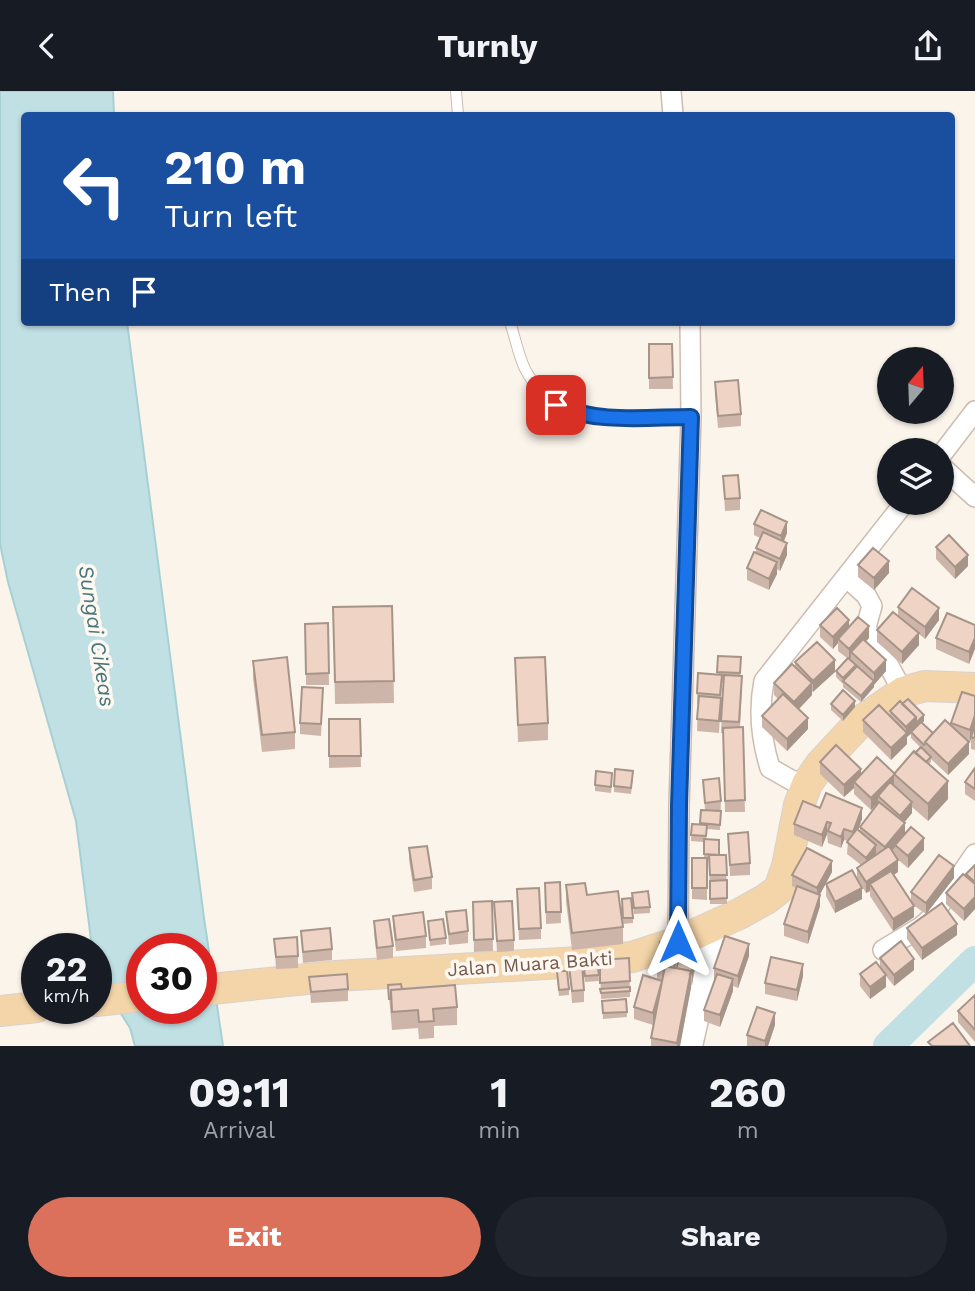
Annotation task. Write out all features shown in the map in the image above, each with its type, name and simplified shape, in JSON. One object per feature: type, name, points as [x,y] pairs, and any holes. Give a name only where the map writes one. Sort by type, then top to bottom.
[{"type":"main road","name":"Jalan Muara Bakti","points":[[217,988],[336,976],[632,957],[678,942],[766,899],[782,883],[799,805],[807,784],[820,765],[861,721],[903,692],[925,687],[975,688]]},
{"type":"main road","points":[[0,1011],[21,1009]]},
{"type":"street","points":[[671,91],[673,112]]},
{"type":"street","points":[[678,942],[679,806],[691,417],[690,326]]},
{"type":"street","points":[[954,438],[975,411]]},
{"type":"street","points":[[954,478],[975,497]]},
{"type":"street","points":[[807,784],[791,780],[770,768],[760,719],[764,681],[895,515]]},
{"type":"street","points":[[846,577],[866,595],[872,606],[866,627],[877,654],[889,666],[903,692]]},
{"type":"street","points":[[883,950],[931,918],[975,854]]},
{"type":"street","points":[[690,1046],[728,918]]},
{"type":"lane","points":[[456,91],[458,112]]},
{"type":"lane","points":[[511,326],[525,368],[536,386],[556,405],[567,410],[618,417],[691,417]]},
{"type":"water","name":"Sungai Cikeas","points":[[0,91],[113,91],[114,112],[21,112],[21,326],[128,326],[206,933],[126,933],[126,1022],[112,999],[112,933],[90,933],[76,821],[8,582],[0,544]]},
{"type":"water","points":[[217,1006],[223,1046],[135,1046],[127,1024],[217,1024]]},
{"type":"building","points":[[649,344],[672,344],[673,377],[649,378]]},
{"type":"building","points":[[738,380],[741,414],[718,416],[715,382]]},
{"type":"building","points":[[738,475],[740,498],[725,499],[723,476]]},
{"type":"building","points":[[761,510],[787,522],[781,536],[754,524]]},
{"type":"building","points":[[763,532],[787,543],[780,559],[756,548]]},
{"type":"building","points":[[949,535],[968,555],[955,567],[936,547]]},
{"type":"building","points":[[873,548],[889,561],[874,578],[858,565]]},
{"type":"building","points":[[754,552],[777,562],[769,579],[747,568]]},
{"type":"building","points":[[912,588],[939,608],[925,627],[898,607]]},
{"type":"building","points":[[392,606],[394,681],[335,682],[333,607]]},
{"type":"building","points":[[837,608],[849,620],[833,637],[820,625]]},
{"type":"building","points":[[893,612],[919,633],[902,652],[877,630]]},
{"type":"building","points":[[947,613],[975,625],[975,638],[969,652],[936,638]]},
{"type":"building","points":[[858,617],[869,626],[849,649],[838,639]]},
{"type":"building","points":[[328,623],[329,673],[306,674],[305,624]]},
{"type":"building","points":[[863,639],[886,660],[874,673],[851,652]]},
{"type":"building","points":[[817,642],[835,660],[813,681],[795,662]]},
{"type":"building","points":[[718,656],[741,657],[740,673],[717,672]]},
{"type":"building","points":[[287,657],[295,732],[262,735],[253,661]]},
{"type":"building","points":[[545,657],[548,723],[518,725],[515,658]]},
{"type":"building","points":[[848,658],[856,665],[843,678],[836,671]]},
{"type":"building","points":[[792,664],[812,683],[794,702],[774,683]]},
{"type":"building","points":[[857,666],[874,681],[861,696],[843,681]]},
{"type":"building","points":[[698,673],[722,675],[720,695],[697,693]]},
{"type":"building","points":[[724,675],[742,676],[739,722],[721,721]]},
{"type":"building","points":[[302,687],[323,688],[321,724],[300,723]]},
{"type":"building","points":[[843,690],[855,701],[843,715],[831,704]]},
{"type":"building","points":[[962,692],[975,696],[975,715],[970,730],[951,723]]},
{"type":"building","points":[[783,694],[808,718],[787,739],[762,716]]},
{"type":"building","points":[[699,696],[721,698],[719,721],[697,719]]},
{"type":"building","points":[[908,699],[924,715],[916,723],[916,717],[902,704]]},
{"type":"building","points":[[900,701],[916,717],[906,727],[890,711]]},
{"type":"building","points":[[879,705],[907,733],[891,748],[863,720]]},
{"type":"building","points":[[329,719],[360,719],[361,756],[329,756]]},
{"type":"building","points":[[945,720],[969,742],[948,764],[925,742]]},
{"type":"building","points":[[921,722],[933,733],[924,745],[911,732]]},
{"type":"building","points":[[743,727],[745,800],[725,801],[723,728]]},
{"type":"building","points":[[836,745],[861,769],[844,785],[820,762]]},
{"type":"building","points":[[921,747],[931,757],[926,762],[915,753]]},
{"type":"building","points":[[914,751],[948,781],[928,804],[894,774]]},
{"type":"building","points":[[877,757],[895,774],[871,798],[854,782]]},
{"type":"building","points":[[975,768],[975,789],[965,782]]},
{"type":"building","points":[[615,769],[633,771],[631,788],[614,786]]},
{"type":"building","points":[[596,771],[612,773],[611,787],[595,785]]},
{"type":"building","points":[[719,778],[721,801],[705,803],[703,780]]},
{"type":"building","points":[[890,782],[912,802],[900,816],[878,796]]},
{"type":"building","points":[[826,793],[862,808],[853,832],[844,829],[841,837],[828,831],[831,823],[827,822],[822,835],[794,824],[803,801],[820,808]]},
{"type":"building","points":[[879,802],[905,823],[885,847],[860,827]]},
{"type":"building","points":[[701,810],[721,811],[720,825],[700,823]]},
{"type":"building","points":[[692,824],[707,825],[706,836],[691,835]]},
{"type":"building","points":[[911,827],[924,838],[908,856],[895,845]]},
{"type":"building","points":[[857,829],[876,845],[866,858],[847,842]]},
{"type":"building","points":[[748,832],[750,863],[730,865],[728,834]]},
{"type":"building","points":[[704,839],[719,840],[719,855],[704,854]]},
{"type":"building","points":[[427,846],[432,877],[414,880],[409,848]]},
{"type":"building","points":[[889,846],[898,860],[866,882],[857,868]]},
{"type":"building","points":[[807,848],[832,861],[817,888],[792,875]]},
{"type":"building","points":[[709,855],[726,855],[727,875],[710,875]]},
{"type":"building","points":[[939,855],[954,866],[926,903],[911,892]]},
{"type":"building","points":[[692,858],[707,858],[707,888],[692,888]]},
{"type":"building","points":[[975,865],[975,882],[966,874]]},
{"type":"building","points":[[852,870],[862,888],[835,902],[826,884]]},
{"type":"building","points":[[891,871],[914,906],[893,919],[870,884]]},
{"type":"building","points":[[963,874],[975,884],[975,897],[964,909],[946,893]]},
{"type":"building","points":[[727,880],[727,898],[710,899],[710,881]]},
{"type":"building","points":[[560,882],[561,912],[546,912],[545,883]]},
{"type":"building","points":[[585,883],[587,895],[618,891],[623,927],[572,933],[566,885]]},
{"type":"building","points":[[797,886],[820,895],[808,932],[784,924]]},
{"type":"building","points":[[539,888],[541,928],[519,929],[517,889]]},
{"type":"building","points":[[648,891],[650,907],[634,908],[632,893]]},
{"type":"building","points":[[631,898],[633,918],[623,918],[622,899]]},
{"type":"building","points":[[492,901],[493,939],[474,940],[473,902]]},
{"type":"building","points":[[512,901],[514,940],[497,941],[494,902]]},
{"type":"building","points":[[942,903],[957,924],[922,948],[907,928]]},
{"type":"building","points":[[466,910],[468,931],[449,934],[446,912]]},
{"type":"building","points":[[423,912],[426,936],[396,940],[393,916]]},
{"type":"building","points":[[389,919],[393,946],[377,948],[374,921]]},
{"type":"building","points":[[443,919],[446,938],[430,940],[428,921]]},
{"type":"building","points":[[330,928],[332,949],[303,952],[301,931]]},
{"type":"building","points":[[725,936],[749,944],[738,976],[714,968]]},
{"type":"building","points":[[297,937],[298,956],[276,957],[274,939]]},
{"type":"building","points":[[680,941],[696,943],[692,974],[691,971],[677,968]]},
{"type":"building","points":[[901,941],[914,959],[894,975],[880,958]]},
{"type":"building","points":[[660,942],[677,944],[674,968],[665,966],[664,970],[657,969]]},
{"type":"building","points":[[771,957],[803,964],[797,990],[765,983]]},
{"type":"building","points":[[629,958],[630,981],[600,983],[600,960]]},
{"type":"building","points":[[597,962],[599,975],[585,976],[583,963]]},
{"type":"building","points":[[876,962],[886,975],[870,987],[860,974]]},
{"type":"building","points":[[582,964],[584,990],[572,991],[569,965]]},
{"type":"building","points":[[665,966],[691,971],[677,1043],[651,1038]]},
{"type":"building","points":[[557,971],[567,971],[569,989],[559,990]]},
{"type":"building","points":[[347,974],[348,989],[311,992],[309,977]]},
{"type":"building","points":[[717,974],[733,979],[720,1015],[704,1010]]},
{"type":"building","points":[[643,975],[662,981],[653,1013],[634,1007]]},
{"type":"building","points":[[401,984],[402,989],[391,990],[389,999],[388,985]]},
{"type":"building","points":[[455,985],[457,1007],[433,1009],[434,1021],[419,1022],[418,1010],[392,1012],[391,990]]},
{"type":"building","points":[[630,987],[630,991],[601,993],[600,989]]},
{"type":"building","points":[[975,995],[975,1030],[958,1011]]},
{"type":"building","points":[[626,999],[627,1012],[603,1013],[602,1001]]},
{"type":"building","points":[[757,1007],[775,1013],[765,1041],[747,1035]]},
{"type":"building","points":[[953,1023],[970,1046],[932,1046],[928,1042]]},
{"type":"waterway","points":[[888,1046],[975,961]]},
{"type":"route","points":[[556,405],[567,410],[618,417],[691,417],[679,806],[678,942]]}]
